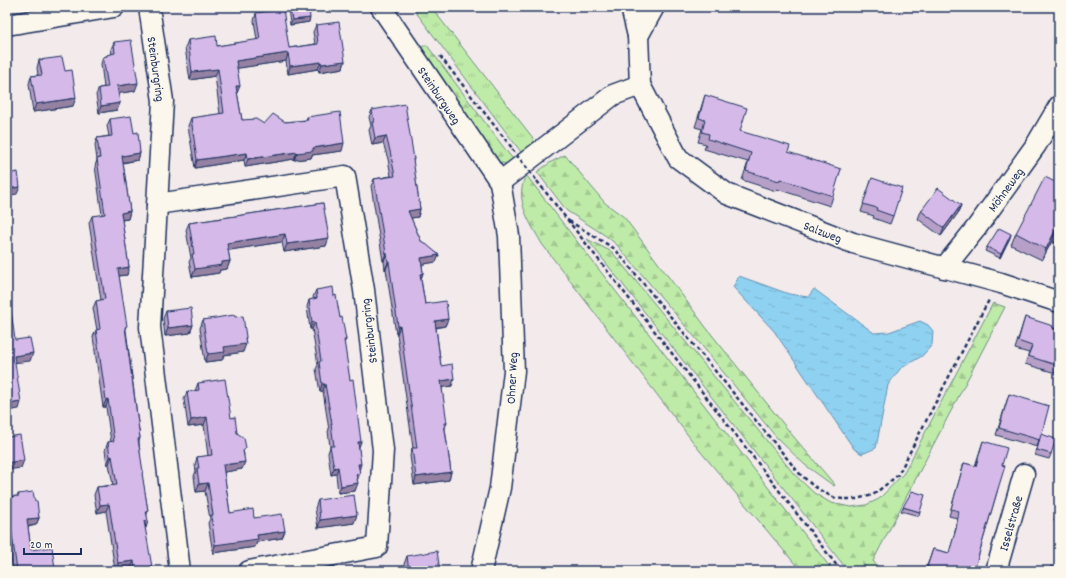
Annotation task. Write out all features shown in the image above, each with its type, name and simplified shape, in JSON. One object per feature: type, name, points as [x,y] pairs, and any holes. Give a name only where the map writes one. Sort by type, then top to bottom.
[{"type":"street","points":[[7,26],[114,7]]},
{"type":"street","name":"Steinburgring","points":[[149,7],[163,101],[150,327],[180,571]]},
{"type":"street","name":"Steinburgweg","points":[[381,7],[500,182]]},
{"type":"street","points":[[500,182],[613,95],[640,85],[638,36],[631,7]]},
{"type":"street","points":[[638,36],[654,7]]},
{"type":"street","name":"Salzweg","points":[[640,85],[678,158],[727,194],[853,243],[1001,283],[1059,302]]},
{"type":"street","name":"Möhneweg","points":[[944,268],[977,226],[1036,145],[1059,106]]},
{"type":"street","name":"Steinburgring","points":[[157,204],[345,176],[364,290],[383,450],[377,547],[249,571]]},
{"type":"street","name":"Ohner Weg","points":[[481,571],[500,488],[514,371],[509,236],[500,182]]},
{"type":"street","name":"Isselstraße","points":[[996,571],[1024,474]]},
{"type":"path","points":[[436,51],[841,571]]},
{"type":"path","points":[[569,221],[615,249],[799,473],[811,484],[835,498],[856,499],[873,494],[898,475],[984,309],[1001,283]]},
{"type":"green space","points":[[412,7],[431,7],[533,138],[533,146],[524,156]]},
{"type":"green space","points":[[426,44],[517,164],[498,162],[420,49]]},
{"type":"green space","points":[[565,155],[605,203],[624,217],[708,330],[793,436],[835,485],[834,486],[805,465],[776,437],[617,245],[606,236],[567,211],[537,172],[551,162]]},
{"type":"green space","points":[[527,176],[833,571],[801,571],[700,451],[542,244],[530,224],[522,203],[522,186]]},
{"type":"green space","points":[[587,239],[612,252],[794,474],[814,493],[831,503],[851,507],[866,505],[879,499],[904,473],[993,303],[1005,307],[873,561],[882,571],[848,571]]},
{"type":"water","points":[[739,276],[789,294],[808,297],[814,289],[874,333],[889,332],[920,321],[928,325],[933,331],[932,345],[922,356],[900,369],[888,385],[876,448],[862,454],[854,449],[774,331],[733,287]]},
{"type":"building","points":[[290,7],[309,7],[310,18],[292,20]]},
{"type":"building","points":[[283,9],[289,48],[318,44],[316,25],[339,22],[345,61],[290,66],[288,53],[236,61],[240,86],[236,86],[242,120],[256,119],[264,124],[273,114],[285,122],[308,120],[307,117],[340,112],[344,143],[313,148],[313,151],[248,159],[247,153],[197,160],[191,118],[224,113],[218,69],[192,72],[188,40],[216,36],[217,46],[260,39],[256,13]]},
{"type":"building","points":[[131,40],[138,83],[117,86],[120,103],[101,106],[99,88],[108,87],[103,57],[115,53],[114,42]]},
{"type":"building","points":[[62,57],[65,71],[72,70],[76,98],[36,104],[31,76],[42,75],[39,60]]},
{"type":"building","points":[[705,95],[747,108],[740,131],[790,146],[788,152],[841,169],[833,196],[780,179],[779,181],[746,171],[751,153],[708,139],[709,134],[702,132],[705,120],[699,118]]},
{"type":"building","points":[[405,104],[420,209],[408,211],[421,241],[439,255],[421,258],[423,273],[420,274],[425,304],[446,301],[448,319],[435,321],[441,366],[452,364],[454,379],[441,381],[447,423],[444,423],[451,472],[416,477],[412,448],[417,448],[400,326],[398,326],[389,262],[386,253],[374,179],[395,176],[386,136],[375,138],[372,122],[374,122],[372,110]]},
{"type":"building","points":[[131,116],[134,133],[138,132],[140,153],[122,156],[130,211],[121,213],[129,267],[118,269],[127,326],[125,327],[140,438],[138,439],[142,473],[148,511],[146,511],[148,521],[144,521],[152,567],[135,569],[134,561],[118,563],[109,504],[100,505],[97,487],[117,485],[112,456],[110,457],[108,442],[114,441],[108,399],[106,400],[96,330],[100,329],[96,301],[105,299],[92,216],[105,214],[97,159],[100,158],[97,138],[112,136],[110,119]]},
{"type":"building","points":[[18,172],[20,187],[7,189],[7,174]]},
{"type":"building","points":[[1045,177],[1059,184],[1059,231],[1056,229],[1046,249],[1016,233]]},
{"type":"building","points":[[872,178],[902,188],[893,216],[876,210],[877,208],[863,204]]},
{"type":"building","points":[[938,188],[961,205],[944,228],[921,211]]},
{"type":"building","points":[[323,203],[329,238],[287,244],[285,234],[227,243],[230,261],[222,262],[222,265],[195,269],[189,223]]},
{"type":"building","points":[[999,228],[1011,234],[1001,254],[987,247]]},
{"type":"building","points":[[333,287],[340,318],[342,317],[350,380],[353,379],[361,442],[358,442],[361,464],[358,464],[360,473],[356,474],[358,483],[341,486],[338,467],[334,468],[330,446],[334,446],[332,424],[325,384],[322,384],[319,362],[321,361],[315,322],[312,322],[309,300],[317,298],[316,290]]},
{"type":"building","points":[[7,288],[15,340],[30,338],[33,353],[14,356],[21,402],[7,404]]},
{"type":"building","points":[[191,308],[193,325],[168,328],[166,311]]},
{"type":"building","points":[[234,315],[235,317],[243,316],[246,344],[224,347],[225,352],[208,354],[203,320]]},
{"type":"building","points":[[1025,317],[1053,326],[1052,328],[1059,330],[1059,366],[1028,356],[1032,346],[1018,341]]},
{"type":"building","points":[[225,379],[231,418],[235,417],[237,433],[244,438],[246,448],[243,451],[245,462],[223,465],[230,513],[253,509],[254,518],[282,514],[285,531],[257,535],[258,539],[215,545],[211,515],[213,515],[208,483],[199,484],[197,468],[199,468],[197,457],[212,455],[207,417],[191,420],[187,392],[199,390],[198,383]]},
{"type":"building","points":[[1009,394],[1049,406],[1040,440],[999,428]]},
{"type":"building","points":[[1041,434],[1056,439],[1051,454],[1037,450]]},
{"type":"building","points":[[20,435],[24,460],[7,463],[7,437]]},
{"type":"building","points":[[983,441],[1007,448],[1002,465],[1005,466],[974,571],[934,571],[935,569],[927,567],[933,549],[949,553],[956,529],[959,511],[951,509],[964,463],[976,466]]},
{"type":"building","points":[[912,491],[925,495],[920,512],[903,507]]},
{"type":"building","points":[[33,492],[35,501],[37,501],[39,518],[27,519],[31,550],[52,547],[55,569],[42,571],[17,571],[7,497],[19,496],[18,494]]},
{"type":"building","points":[[354,495],[357,515],[320,520],[318,500]]},
{"type":"building","points":[[1059,504],[1059,514],[1056,513]]},
{"type":"building","points":[[437,551],[440,571],[409,571],[407,556]]},
{"type":"building","points":[[1059,559],[1059,571],[1049,571],[1051,566],[1057,568]]}]
